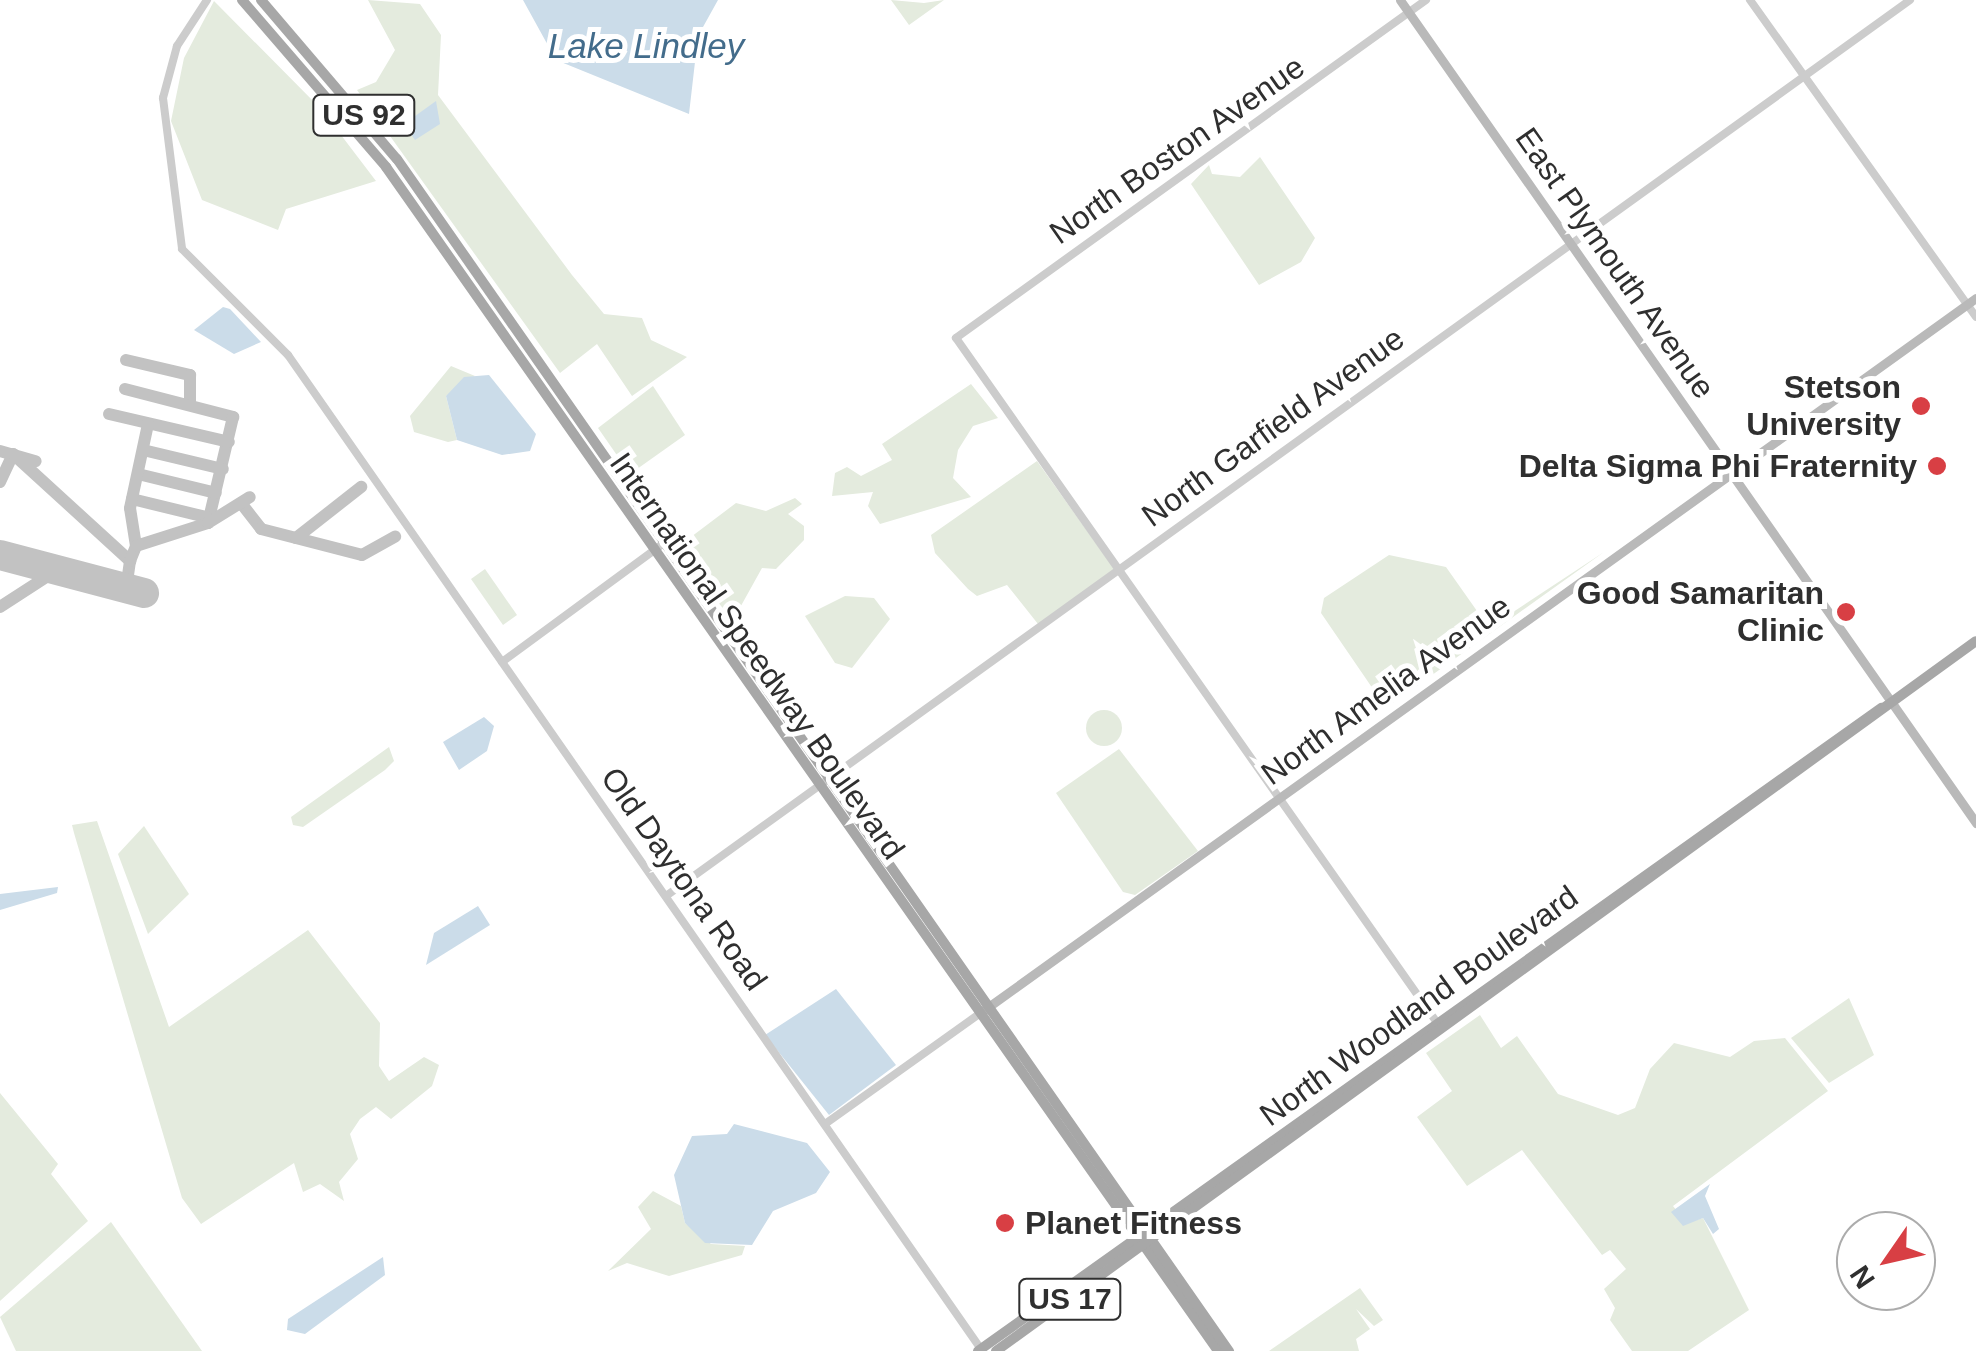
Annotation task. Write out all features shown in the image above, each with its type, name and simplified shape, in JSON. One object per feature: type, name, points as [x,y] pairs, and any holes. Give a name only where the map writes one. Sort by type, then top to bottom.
[{"type":"main road","name":"International Speedway Boulevard","points":[[242,0],[352,121],[898,901],[1066,1120],[1124,1212]]},
{"type":"main road","name":"International Speedway Boulevard","points":[[261,0],[380,136],[919,909],[1044,1111],[1229,1351]]},
{"type":"main road","name":"East Plymouth Avenue","points":[[1400,0],[1976,823]]},
{"type":"main road","name":"North Amelia Avenue","points":[[983,1011],[1972,301]]},
{"type":"main road","points":[[564,422],[586,431]]},
{"type":"main road","points":[[576,439],[598,448]]},
{"type":"main road","name":"North Woodland Boulevard","points":[[985,1349],[1028,1328],[1144,1240],[1976,641]]},
{"type":"main road","points":[[888,886],[906,890]]},
{"type":"main road","points":[[898,901],[919,909]]},
{"type":"main road","name":"North Woodland Boulevard","points":[[985,1349],[1114,1255],[1144,1240],[1165,1218],[1441,1028]]},
{"type":"main road","points":[[1044,1111],[1066,1120]]},
{"type":"main road","points":[[1114,1255],[1123,1236],[1124,1212],[1146,1222],[1165,1218]]},
{"type":"main road","points":[[1028,1328],[1040,1307]]},
{"type":"main road","name":"International Speedway Boulevard","points":[[1203,1322],[1218,1351]]},
{"type":"street","name":"Old Daytona Road","points":[[207,0],[176,46],[163,98],[184,252],[270,332],[985,1349]]},
{"type":"street","name":"North Boston Avenue","points":[[1120,569],[956,338],[1426,0]]},
{"type":"street","points":[[1750,0],[1972,301],[1976,317]]},
{"type":"street","name":"North Garfield Avenue","points":[[666,896],[1910,0]]},
{"type":"street","points":[[502,662],[664,543]]},
{"type":"street","points":[[1120,569],[1441,1028]]},
{"type":"street","name":"North Amelia Avenue","points":[[826,1124],[983,1011]]},
{"type":"shaded area","points":[[368,0],[420,4],[441,35],[438,95],[572,275],[604,314],[642,318],[651,340],[687,357],[632,396],[597,344],[560,373],[357,90],[376,82],[395,50]]},
{"type":"shaded area","points":[[891,0],[924,3],[944,0],[909,25]]},
{"type":"shaded area","points":[[214,1],[322,110],[376,181],[286,209],[278,230],[202,200],[171,121],[184,58]]},
{"type":"shaded area","points":[[1260,157],[1315,238],[1301,262],[1259,285],[1191,184],[1209,165],[1212,174],[1240,177]]},
{"type":"shaded area","points":[[451,366],[475,376],[446,396],[457,440],[448,442],[414,432],[410,416]]},
{"type":"shaded area","points":[[971,384],[998,418],[973,426],[958,450],[953,478],[971,497],[880,524],[868,506],[873,492],[832,496],[835,473],[847,467],[861,476],[892,460],[882,444]]},
{"type":"shaded area","points":[[653,386],[685,435],[630,474],[598,428]]},
{"type":"shaded area","points":[[1037,461],[1115,570],[1038,624],[1007,585],[977,596],[968,589],[935,553],[931,535]]},
{"type":"shaded area","points":[[795,498],[802,504],[788,514],[804,526],[804,540],[776,569],[762,568],[732,622],[679,546],[736,503],[766,511]]},
{"type":"shaded area","points":[[1604,552],[1386,708],[1321,613],[1324,598],[1389,555],[1446,567],[1489,628]]},
{"type":"shaded area","points":[[485,569],[517,615],[503,625],[471,579]]},
{"type":"shaded area","points":[[845,596],[874,598],[890,619],[852,668],[835,663],[805,616]]},
{"type":"shaded area","points":[[1104,710],[1116,716],[1122,728],[1116,740],[1104,746],[1092,740],[1086,728],[1092,716]]},
{"type":"shaded area","points":[[389,747],[394,761],[385,770],[303,827],[293,825],[291,817]]},
{"type":"shaded area","points":[[1119,749],[1198,851],[1135,895],[1123,892],[1056,793]]},
{"type":"shaded area","points":[[97,821],[169,1027],[308,930],[380,1023],[379,1066],[389,1081],[424,1057],[439,1065],[432,1086],[391,1119],[376,1107],[360,1119],[350,1134],[358,1159],[339,1182],[344,1201],[320,1184],[303,1192],[294,1163],[201,1224],[182,1198],[72,825]]},
{"type":"shaded area","points":[[144,826],[189,894],[148,934],[118,854]]},
{"type":"shaded area","points":[[1849,998],[1874,1055],[1829,1083],[1791,1038]]},
{"type":"shaded area","points":[[1480,1015],[1501,1048],[1517,1036],[1558,1094],[1618,1115],[1635,1108],[1650,1069],[1674,1043],[1730,1057],[1754,1041],[1785,1038],[1828,1091],[1673,1206],[1687,1223],[1703,1218],[1749,1310],[1688,1351],[1632,1351],[1610,1320],[1615,1308],[1604,1289],[1626,1269],[1610,1250],[1602,1255],[1522,1150],[1467,1186],[1417,1117],[1452,1091],[1426,1053]]},
{"type":"shaded area","points":[[0,1093],[58,1164],[51,1174],[88,1221],[0,1301]]},
{"type":"shaded area","points":[[653,1191],[681,1206],[685,1223],[711,1244],[745,1246],[742,1255],[669,1276],[627,1263],[608,1271],[651,1229],[638,1207]]},
{"type":"shaded area","points":[[111,1222],[202,1351],[16,1351],[0,1317]]},
{"type":"shaded area","points":[[1360,1288],[1383,1320],[1374,1326],[1356,1309],[1370,1329],[1356,1339],[1359,1351],[1269,1351]]},
{"type":"water","name":"Lake Lindley","points":[[523,0],[718,0],[698,36],[689,114],[556,60]]},
{"type":"water","points":[[436,101],[440,124],[415,140],[404,124]]},
{"type":"water","points":[[223,307],[230,309],[261,342],[234,354],[194,330]]},
{"type":"water","points":[[489,375],[536,434],[530,451],[502,455],[457,440],[446,396],[464,377]]},
{"type":"water","points":[[484,717],[494,726],[487,751],[459,770],[443,742]]},
{"type":"water","points":[[58,887],[57,893],[0,910],[0,894]]},
{"type":"water","points":[[478,906],[490,925],[426,965],[434,933]]},
{"type":"water","points":[[836,989],[896,1065],[829,1115],[765,1035]]},
{"type":"water","points":[[734,1124],[807,1143],[830,1172],[816,1193],[773,1211],[752,1245],[705,1243],[685,1223],[674,1175],[692,1136],[727,1134]]},
{"type":"water","points":[[1710,1184],[1705,1196],[1719,1229],[1713,1234],[1703,1218],[1683,1226],[1671,1212]]},
{"type":"water","points":[[383,1257],[385,1275],[305,1334],[287,1330],[288,1319]]},
{"type":"taxiway","points":[[126,360],[190,375],[190,404]]},
{"type":"taxiway","points":[[125,389],[233,417],[208,523]]},
{"type":"taxiway","points":[[109,414],[229,442]]},
{"type":"taxiway","points":[[136,546],[130,508],[148,424]]},
{"type":"taxiway","points":[[143,450],[223,469]]},
{"type":"taxiway","points":[[0,451],[36,461]]},
{"type":"taxiway","points":[[0,482],[13,454],[130,561],[126,589]]},
{"type":"taxiway","points":[[138,474],[216,493]]},
{"type":"taxiway","points":[[296,538],[361,487]]},
{"type":"taxiway","points":[[130,561],[136,546],[208,523],[250,497]]},
{"type":"taxiway","points":[[132,499],[210,518]]},
{"type":"taxiway","points":[[241,503],[261,529],[362,555],[395,537]]},
{"type":"taxiway","points":[[0,607],[57,570]]},
{"type":"runway","points":[[0,555],[144,593]]},
{"type":"place","name":"Stetson University","points":[[1921,406]]},
{"type":"place","name":"Delta Sigma Phi Fraternity","points":[[1937,466]]},
{"type":"place","name":"Good Samaritan Clinic","points":[[1846,612]]},
{"type":"place","name":"Planet Fitness","points":[[1005,1223]]}]
